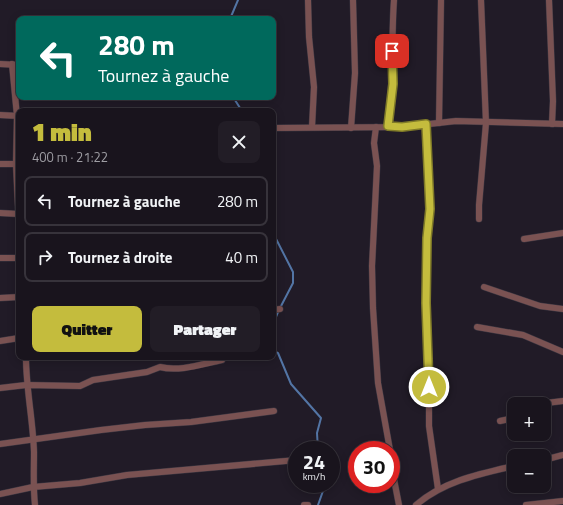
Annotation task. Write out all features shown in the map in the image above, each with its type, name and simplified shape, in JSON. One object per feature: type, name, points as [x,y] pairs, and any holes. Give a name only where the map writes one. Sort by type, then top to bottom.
[{"type":"street","points":[[308,0],[309,37],[314,87],[312,127]]},
{"type":"street","points":[[351,128],[355,73],[353,0]]},
{"type":"street","points":[[388,126],[393,84],[392,27],[394,0]]},
{"type":"street","points":[[439,123],[441,0]]},
{"type":"street","points":[[479,219],[486,123],[481,0]]},
{"type":"street","points":[[549,0],[553,101],[552,124]]},
{"type":"street","points":[[0,64],[16,64]]},
{"type":"street","points":[[12,64],[16,99]]},
{"type":"street","points":[[0,115],[16,116]]},
{"type":"street","points":[[276,128],[402,127],[472,121],[486,123],[563,124]]},
{"type":"street","points":[[426,124],[430,209],[427,238],[426,303],[429,374],[428,426],[438,489]]},
{"type":"street","points":[[376,127],[374,143],[377,166],[372,266],[373,308],[378,384],[388,441]]},
{"type":"street","points":[[0,164],[16,164]]},
{"type":"street","points":[[0,213],[16,214]]},
{"type":"street","points":[[524,239],[563,233]]},
{"type":"street","points":[[0,258],[16,258]]},
{"type":"street","points":[[484,287],[540,306],[563,309]]},
{"type":"street","points":[[0,298],[16,297]]},
{"type":"street","points":[[477,327],[523,335],[563,352]]},
{"type":"street","points":[[0,340],[16,338]]},
{"type":"street","points":[[26,360],[26,385],[33,440],[33,487],[35,505]]},
{"type":"street","points":[[0,388],[26,385],[80,386],[93,380],[147,372],[160,367],[174,369],[222,360]]},
{"type":"street","points":[[551,402],[563,401]]},
{"type":"street","points":[[0,444],[101,430],[198,422],[274,412]]},
{"type":"street","points":[[500,420],[507,419]]},
{"type":"street","points":[[551,458],[563,455]]},
{"type":"street","points":[[0,494],[33,487],[80,484],[128,475],[288,461]]},
{"type":"street","points":[[416,505],[438,489],[473,475],[507,468]]},
{"type":"street","points":[[397,493],[400,505]]},
{"type":"street","points":[[526,505],[563,501]]},
{"type":"waterway","points":[[231,16],[238,0]]},
{"type":"waterway","points":[[235,100],[240,108]]},
{"type":"waterway","points":[[276,239],[293,272],[293,283],[280,308]]},
{"type":"waterway","points":[[276,317],[278,312]]},
{"type":"waterway","points":[[276,352],[278,353],[291,384],[321,418],[317,433],[317,441]]},
{"type":"waterway","points":[[318,505],[322,493]]},
{"type":"route","points":[[392,51],[393,84],[388,126],[402,127],[426,124],[430,209],[427,238],[426,303],[429,387]]}]
